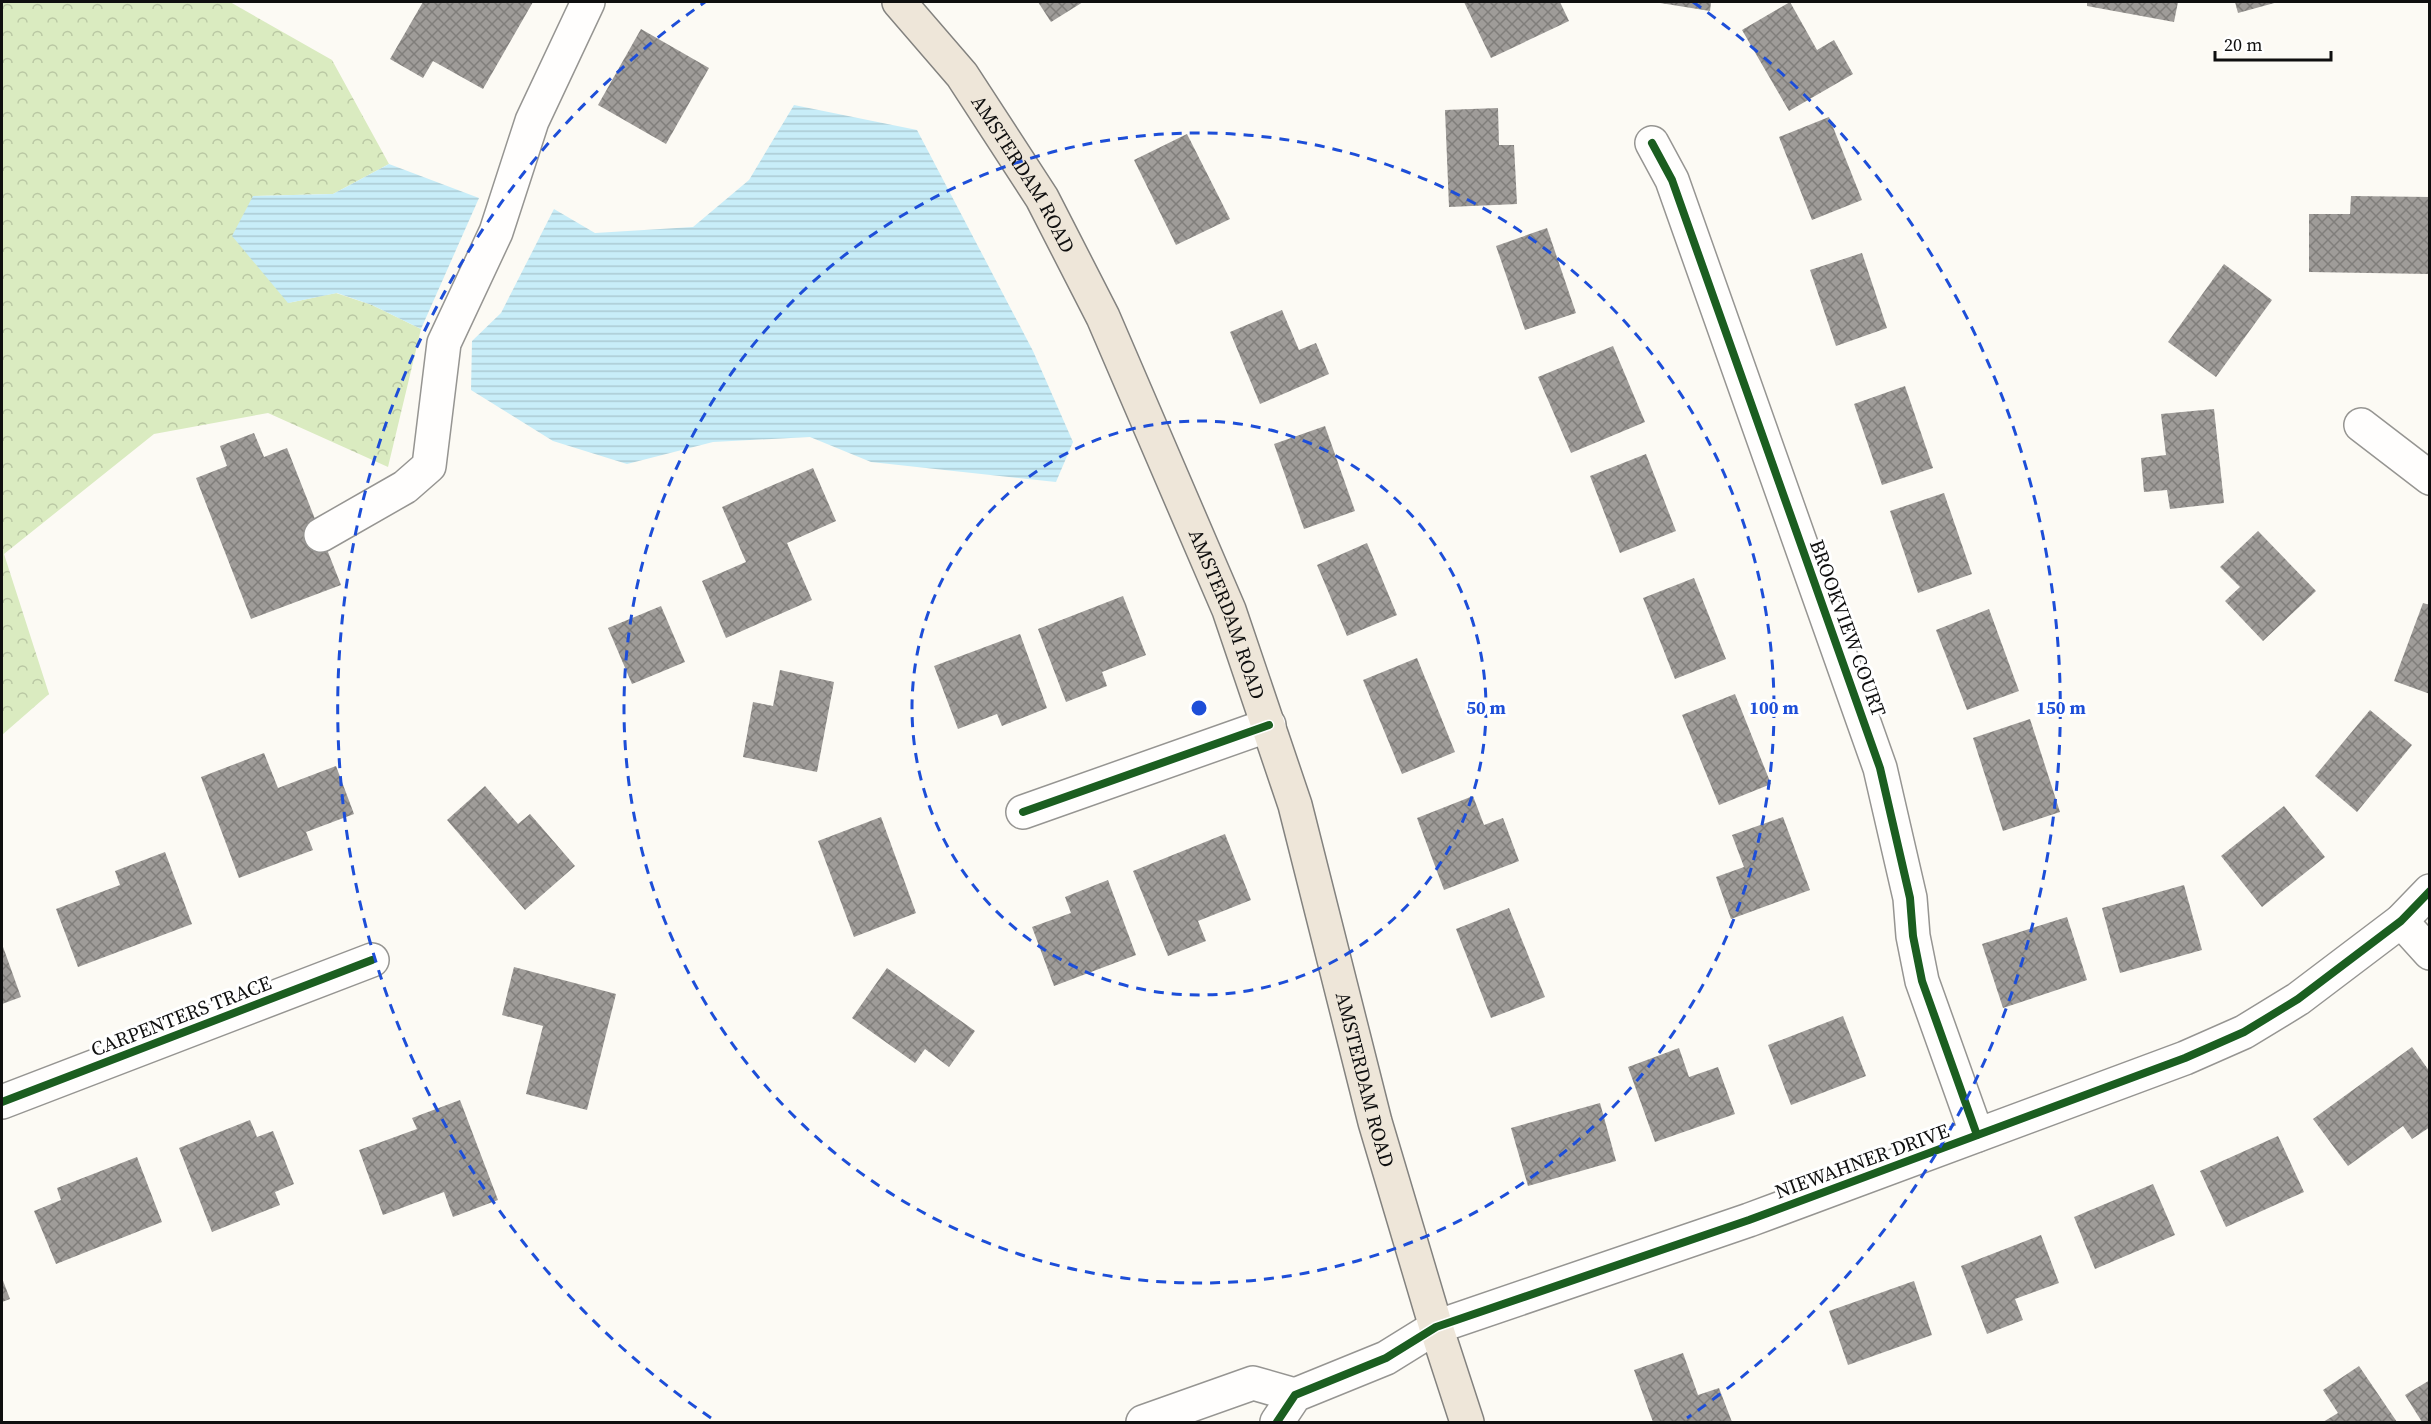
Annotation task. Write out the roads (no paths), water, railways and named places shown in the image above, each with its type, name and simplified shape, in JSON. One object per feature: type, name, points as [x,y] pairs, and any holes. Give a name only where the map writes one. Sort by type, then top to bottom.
[{"type":"main road","name":"AMSTERDAM ROAD","points":[[899,2],[962,75],[1042,198],[1103,317],[1229,609],[1295,805],[1375,1122],[1467,1422]]},
{"type":"street","points":[[321,535],[405,487],[429,466],[444,343],[496,232],[532,121],[588,2]]},
{"type":"street","name":"BROOKVIEW COURT","points":[[1652,143],[1672,180],[1880,768],[1910,898],[1913,936],[1922,981],[1977,1136]]},
{"type":"street","points":[[2361,425],[2430,478]]},
{"type":"street","points":[[1023,812],[1269,725]]},
{"type":"street","name":"NIEWAHNER DRIVE","points":[[1295,1395],[1386,1358],[1436,1327],[1749,1220],[2185,1058],[2244,1032],[2298,999],[2401,921],[2430,891]]},
{"type":"street","points":[[2401,921],[2430,953]]},
{"type":"street","name":"CARPENTERS TRACE","points":[[2,1102],[372,960]]},
{"type":"street","points":[[1143,1422],[1253,1383],[1295,1395],[1277,1422]]},
{"type":"water","points":[[794,105],[917,130],[1033,351],[1073,442],[1056,482],[871,462],[810,437],[713,442],[627,464],[553,441],[471,390],[472,341],[501,313],[554,209],[595,233],[693,227],[749,180]]},
{"type":"water","points":[[389,164],[479,198],[421,329],[372,305],[337,293],[288,303],[232,236],[253,196],[333,194]]}]
